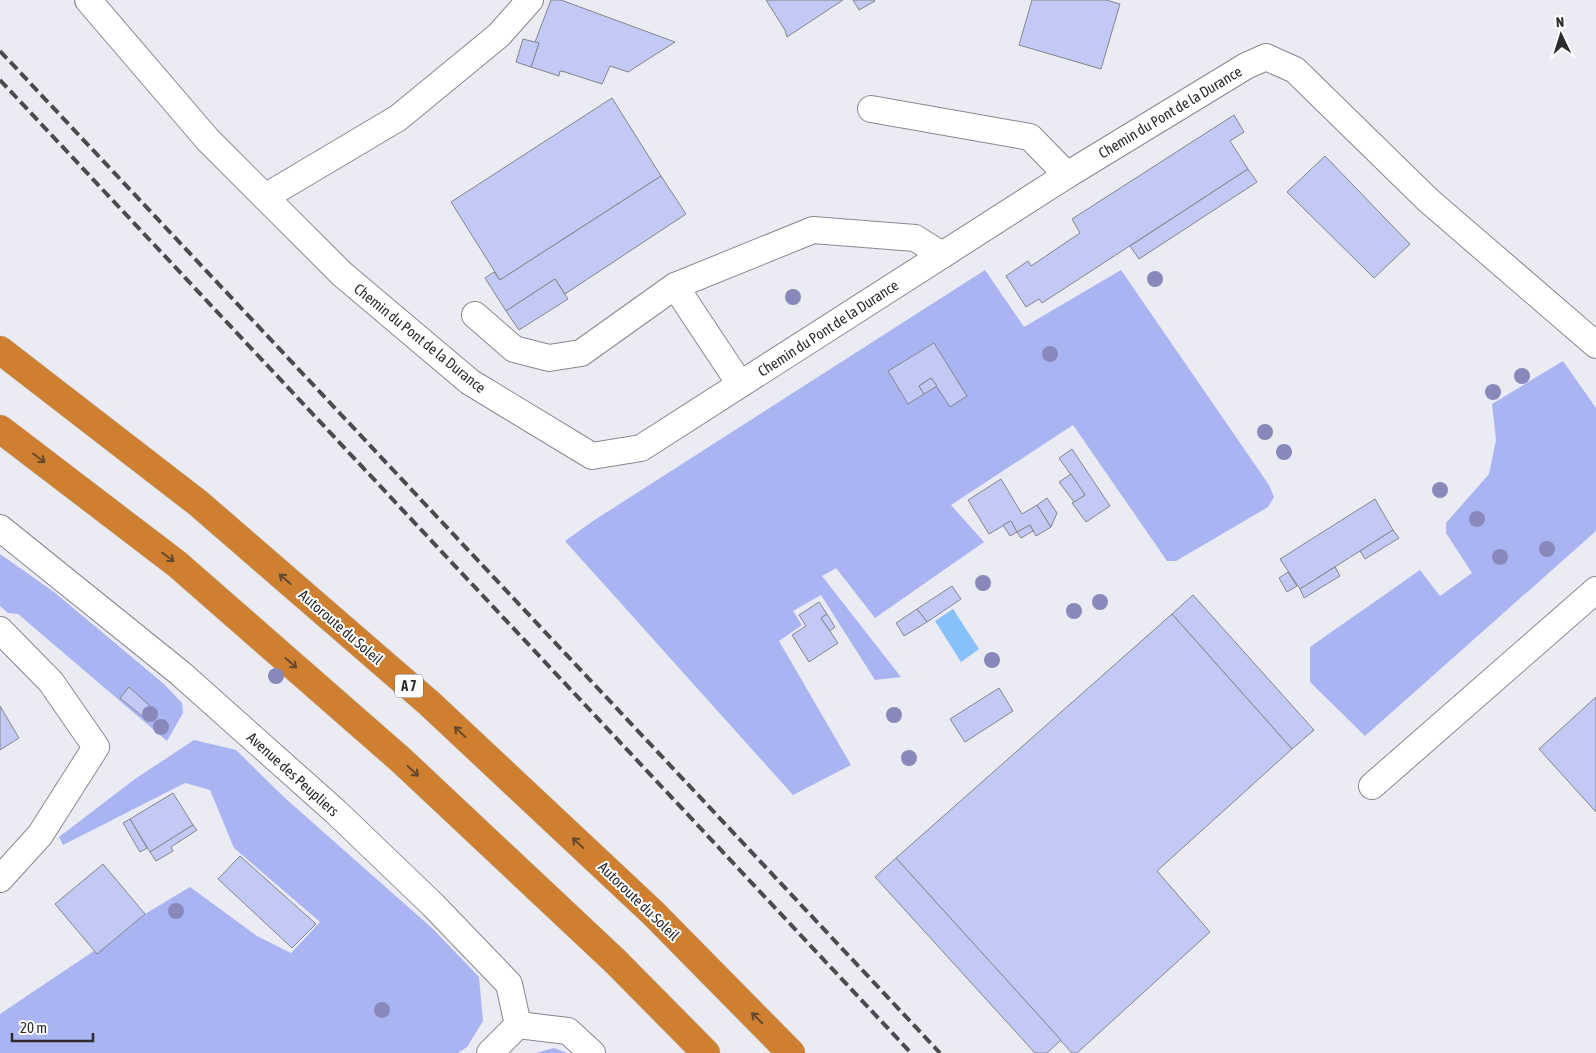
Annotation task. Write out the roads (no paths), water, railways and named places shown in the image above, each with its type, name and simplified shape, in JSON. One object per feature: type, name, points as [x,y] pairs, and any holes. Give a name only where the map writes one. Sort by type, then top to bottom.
[{"type":"highway","name":"Autoroute du Soleil","points":[[0,350],[198,503],[429,704],[653,913],[791,1053]]},
{"type":"highway","points":[[0,429],[176,564],[394,753],[615,961],[706,1053]]},
{"type":"street","name":"Chemin du Pont de la Durance","points":[[88,0],[208,140],[342,274],[470,382],[592,456],[641,448],[1067,175],[1246,66],[1266,58],[1295,70],[1428,200],[1596,345]]},
{"type":"street","points":[[265,197],[398,118],[499,35],[530,0]]},
{"type":"street","points":[[871,109],[1030,137],[1067,175]]},
{"type":"street","points":[[475,315],[514,349],[549,358],[580,353],[675,286],[813,230],[915,238],[942,255]]},
{"type":"street","points":[[675,286],[740,384]]},
{"type":"street","name":"Avenue des Peupliers","points":[[0,528],[180,673],[371,845],[433,905],[509,984],[518,1025]]},
{"type":"street","points":[[1372,786],[1596,590]]},
{"type":"street","points":[[0,630],[51,682],[96,748],[40,835],[0,879]]},
{"type":"street","points":[[490,1053],[518,1025],[568,1031],[592,1053]]},
{"type":"railway","points":[[0,51],[940,1053]]},
{"type":"railway","points":[[0,80],[911,1053]]}]
